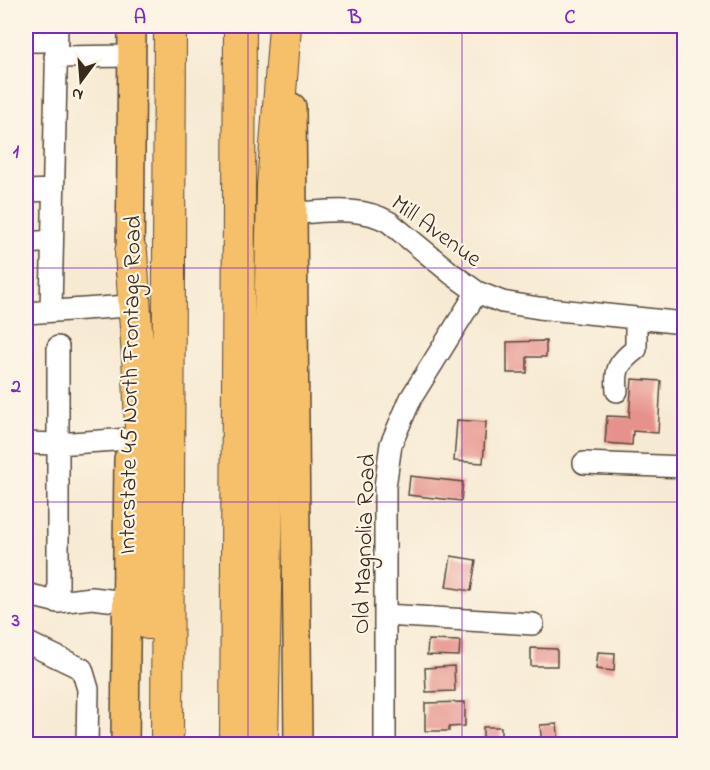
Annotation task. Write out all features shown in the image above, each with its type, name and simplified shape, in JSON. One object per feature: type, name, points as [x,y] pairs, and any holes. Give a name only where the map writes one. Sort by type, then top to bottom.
[{"type":"highway","points":[[167,744],[170,26]]},
{"type":"highway","points":[[236,744],[240,26]]},
{"type":"highway","points":[[262,744],[273,186],[285,26]]},
{"type":"highway","points":[[131,252],[139,374],[144,550],[155,744]]},
{"type":"main road","name":"Interstate 45 North Frontage Road","points":[[125,744],[132,26]]},
{"type":"main road","points":[[294,26],[292,138],[298,744]]},
{"type":"street","points":[[26,41],[56,41],[132,56]]},
{"type":"street","points":[[51,311],[56,41]]},
{"type":"street","points":[[26,191],[53,190]]},
{"type":"street","name":"Mill Avenue","points":[[294,213],[363,211],[379,216],[390,222],[477,292]]},
{"type":"street","points":[[26,243],[52,241]]},
{"type":"street","points":[[477,292],[502,302],[539,308],[684,322]]},
{"type":"street","name":"Old Magnolia Road","points":[[385,744],[385,487],[391,444],[411,398],[477,292]]},
{"type":"street","points":[[26,313],[128,306]]},
{"type":"street","points":[[617,391],[615,375],[622,360],[636,349],[636,318]]},
{"type":"street","points":[[58,346],[58,602]]},
{"type":"street","points":[[26,443],[57,444],[129,439]]},
{"type":"street","points":[[585,463],[684,467]]},
{"type":"street","points":[[26,594],[58,602],[92,598],[125,602]]},
{"type":"street","points":[[385,615],[533,624]]},
{"type":"street","points":[[26,642],[82,669],[88,689],[87,744]]},
{"type":"building","points":[[26,89],[28,89],[29,165],[26,165]]},
{"type":"building","points":[[546,341],[546,357],[527,357],[527,373],[507,373],[507,342]]},
{"type":"building","points":[[632,379],[661,381],[658,433],[633,431],[632,445],[605,443],[607,416],[629,417]]},
{"type":"building","points":[[457,420],[486,422],[483,463],[454,461]]},
{"type":"building","points":[[682,438],[684,438],[684,455],[681,455]]},
{"type":"building","points":[[410,476],[463,482],[461,501],[408,495]]},
{"type":"building","points":[[680,487],[684,487],[684,511],[681,511]]},
{"type":"building","points":[[451,556],[476,560],[471,591],[446,587]]},
{"type":"building","points":[[428,640],[460,641],[459,656],[427,655]]},
{"type":"building","points":[[531,648],[557,649],[557,666],[531,666]]},
{"type":"building","points":[[598,652],[615,653],[614,671],[596,669]]},
{"type":"building","points":[[454,666],[455,691],[426,692],[425,668]]},
{"type":"building","points":[[465,702],[465,726],[449,727],[449,731],[425,731],[425,703]]},
{"type":"building","points":[[557,724],[559,744],[542,744],[540,725]]},
{"type":"building","points":[[483,727],[501,727],[501,744],[483,744]]}]
